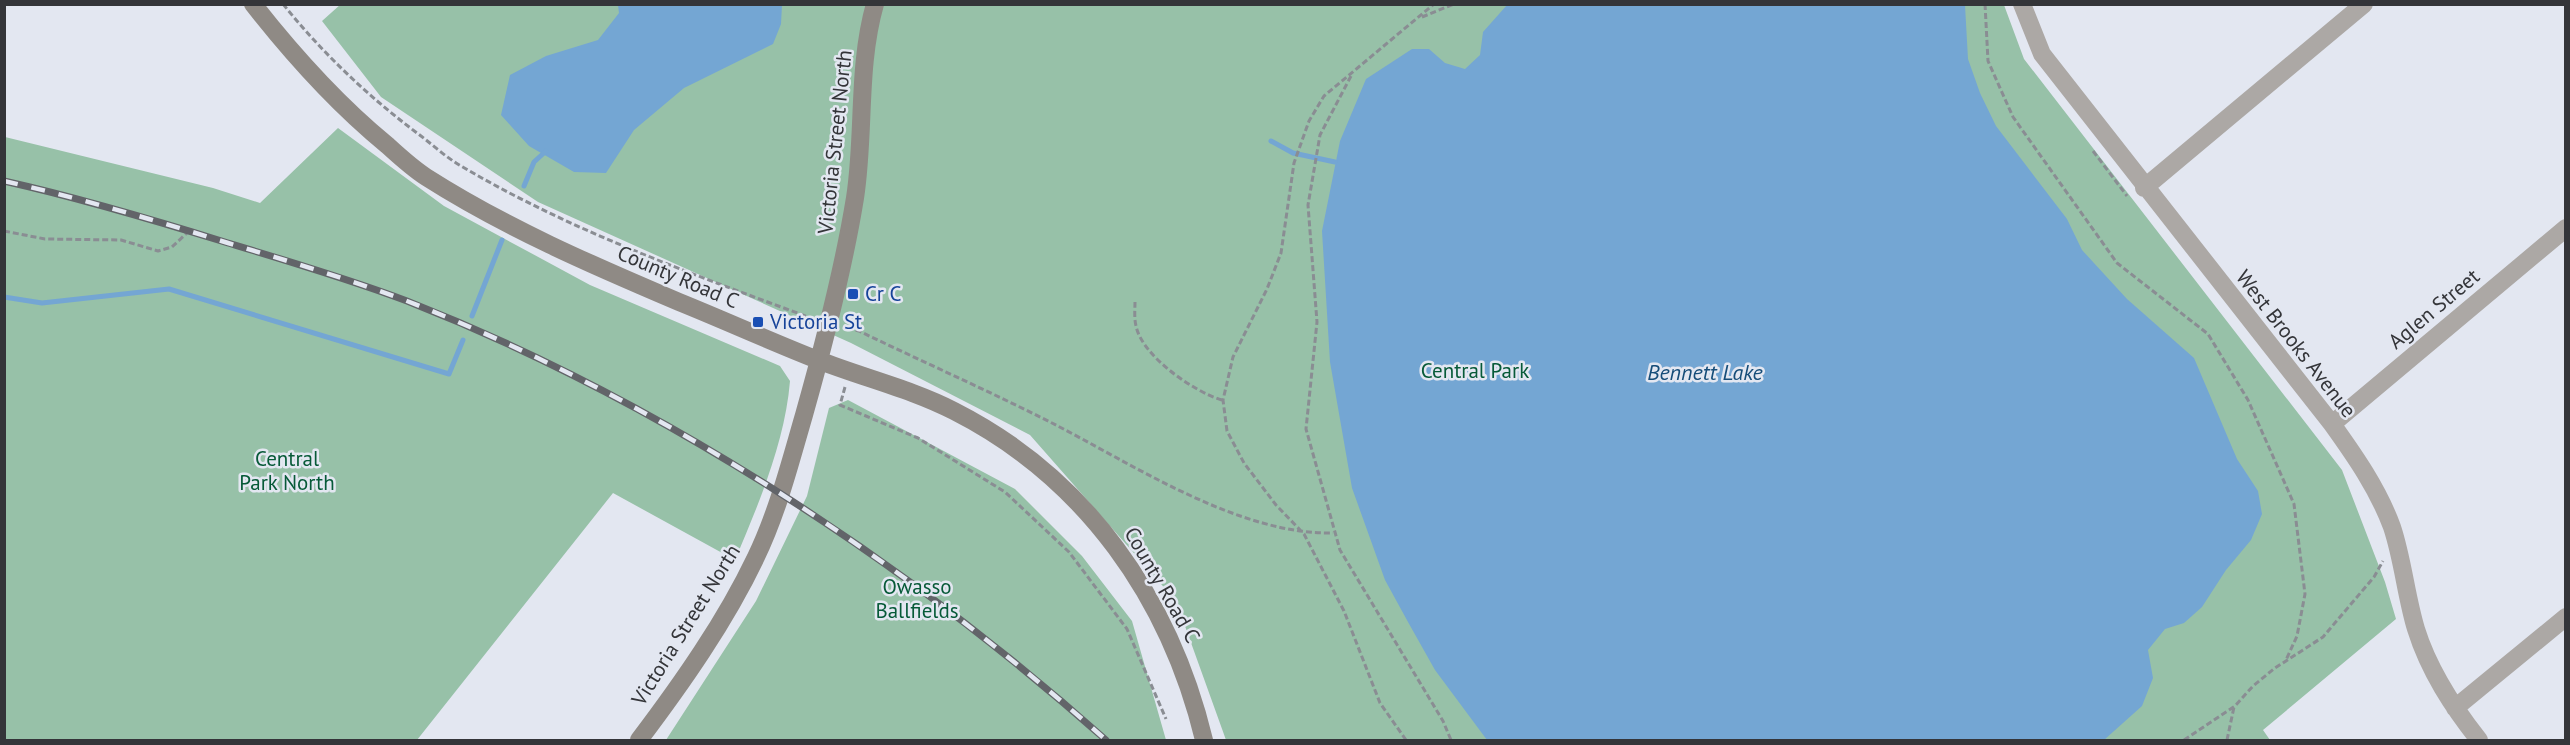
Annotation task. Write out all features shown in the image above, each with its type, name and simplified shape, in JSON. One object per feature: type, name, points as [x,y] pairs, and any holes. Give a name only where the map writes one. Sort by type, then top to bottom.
[{"type":"main road","name":"County Road C","points":[[253,4],[346,111],[422,175],[489,214],[576,258],[819,361],[919,395],[970,419],[1043,469],[1078,501],[1107,535],[1135,574],[1173,644],[1193,697],[1204,741]]},
{"type":"main road","name":"Victoria Street North","points":[[639,741],[675,693],[734,597],[756,556],[781,495],[819,361],[848,244],[856,188],[862,96],[875,4]]},
{"type":"street","name":"West Brooks Avenue","points":[[2022,4],[2042,54],[2139,195],[2332,424],[2368,477],[2392,529],[2416,629],[2427,657],[2455,708],[2479,741]]},
{"type":"street","points":[[2139,195],[2364,4]]},
{"type":"street","name":"Aglen Street","points":[[2332,424],[2565,228]]},
{"type":"street","points":[[2455,708],[2565,617]]},
{"type":"path","points":[[283,4],[302,28],[375,101],[460,165],[568,222],[698,276],[828,324],[859,331],[1053,424],[1133,469],[1237,514],[1304,534],[1333,533]]},
{"type":"path","points":[[1406,741],[1380,703],[1344,611],[1304,534],[1276,505],[1244,463],[1227,430],[1223,400],[1233,357],[1268,289],[1281,253],[1298,147],[1324,96],[1352,75],[1434,4]]},
{"type":"path","points":[[1420,18],[1454,4]]},
{"type":"path","points":[[1985,4],[1988,61],[2013,117],[2117,263],[2208,334],[2248,400],[2294,504],[2306,594],[2297,636],[2285,661]]},
{"type":"path","points":[[1352,75],[1320,135],[1308,205],[1317,322],[1306,429],[1333,533],[1340,550],[1443,721],[1451,741]]},
{"type":"path","points":[[2087,143],[2119,189],[2139,195]]},
{"type":"path","points":[[4,231],[45,239],[121,240],[158,251],[172,247],[189,231]]},
{"type":"path","points":[[1135,302],[1136,327],[1155,358],[1182,381],[1209,397],[1223,400]]},
{"type":"path","points":[[840,405],[918,438],[1005,492],[1069,552],[1127,629],[1166,719]]},
{"type":"path","points":[[2184,741],[2235,706],[2253,686],[2285,661],[2322,637],[2374,576],[2386,556]]},
{"type":"path","points":[[2228,741],[2235,706]]},
{"type":"green space","name":"Central Park","points":[[341,4],[2004,5],[2024,59],[2342,470],[2385,582],[2396,619],[2263,730],[2270,740],[1226,740],[1176,601],[1030,435],[851,343],[538,202],[381,97],[322,21]]},
{"type":"green space","name":"Central Park North","points":[[338,128],[444,206],[590,285],[780,366],[790,381],[783,427],[770,472],[735,560],[613,493],[417,740],[5,740],[5,137],[213,188],[260,203]]},
{"type":"green space","name":"Owasso Ballfields","points":[[848,400],[1015,489],[1082,556],[1132,621],[1166,740],[666,740],[756,601],[807,496],[829,408]]},
{"type":"water","points":[[618,5],[782,5],[781,24],[773,44],[684,88],[634,130],[606,173],[574,172],[529,146],[501,115],[510,75],[546,56],[598,40],[619,13]]},
{"type":"water","name":"Bennett Lake","points":[[1507,5],[1965,5],[1968,59],[1980,93],[1996,126],[2067,219],[2082,250],[2127,299],[2194,358],[2237,459],[2258,491],[2262,514],[2251,540],[2226,570],[2202,607],[2184,623],[2165,629],[2148,650],[2153,678],[2142,706],[2104,740],[1487,740],[1435,670],[1385,580],[1352,488],[1330,362],[1322,231],[1340,141],[1366,79],[1412,49],[1429,49],[1445,63],[1465,69],[1480,55],[1483,32]]},
{"type":"waterway","points":[[1271,141],[1293,153],[1335,162]]},
{"type":"waterway","points":[[524,186],[534,162],[546,151]]},
{"type":"waterway","points":[[472,316],[502,240]]},
{"type":"waterway","points":[[4,297],[42,303],[169,289],[449,374],[463,340]]},
{"type":"railway","points":[[4,181],[145,218],[363,285],[501,341],[594,386],[686,436],[776,490],[863,549],[1029,674],[1106,740]]},
{"type":"place","name":"Cr C","points":[[853,294]]},
{"type":"place","name":"Victoria St","points":[[758,322]]}]
